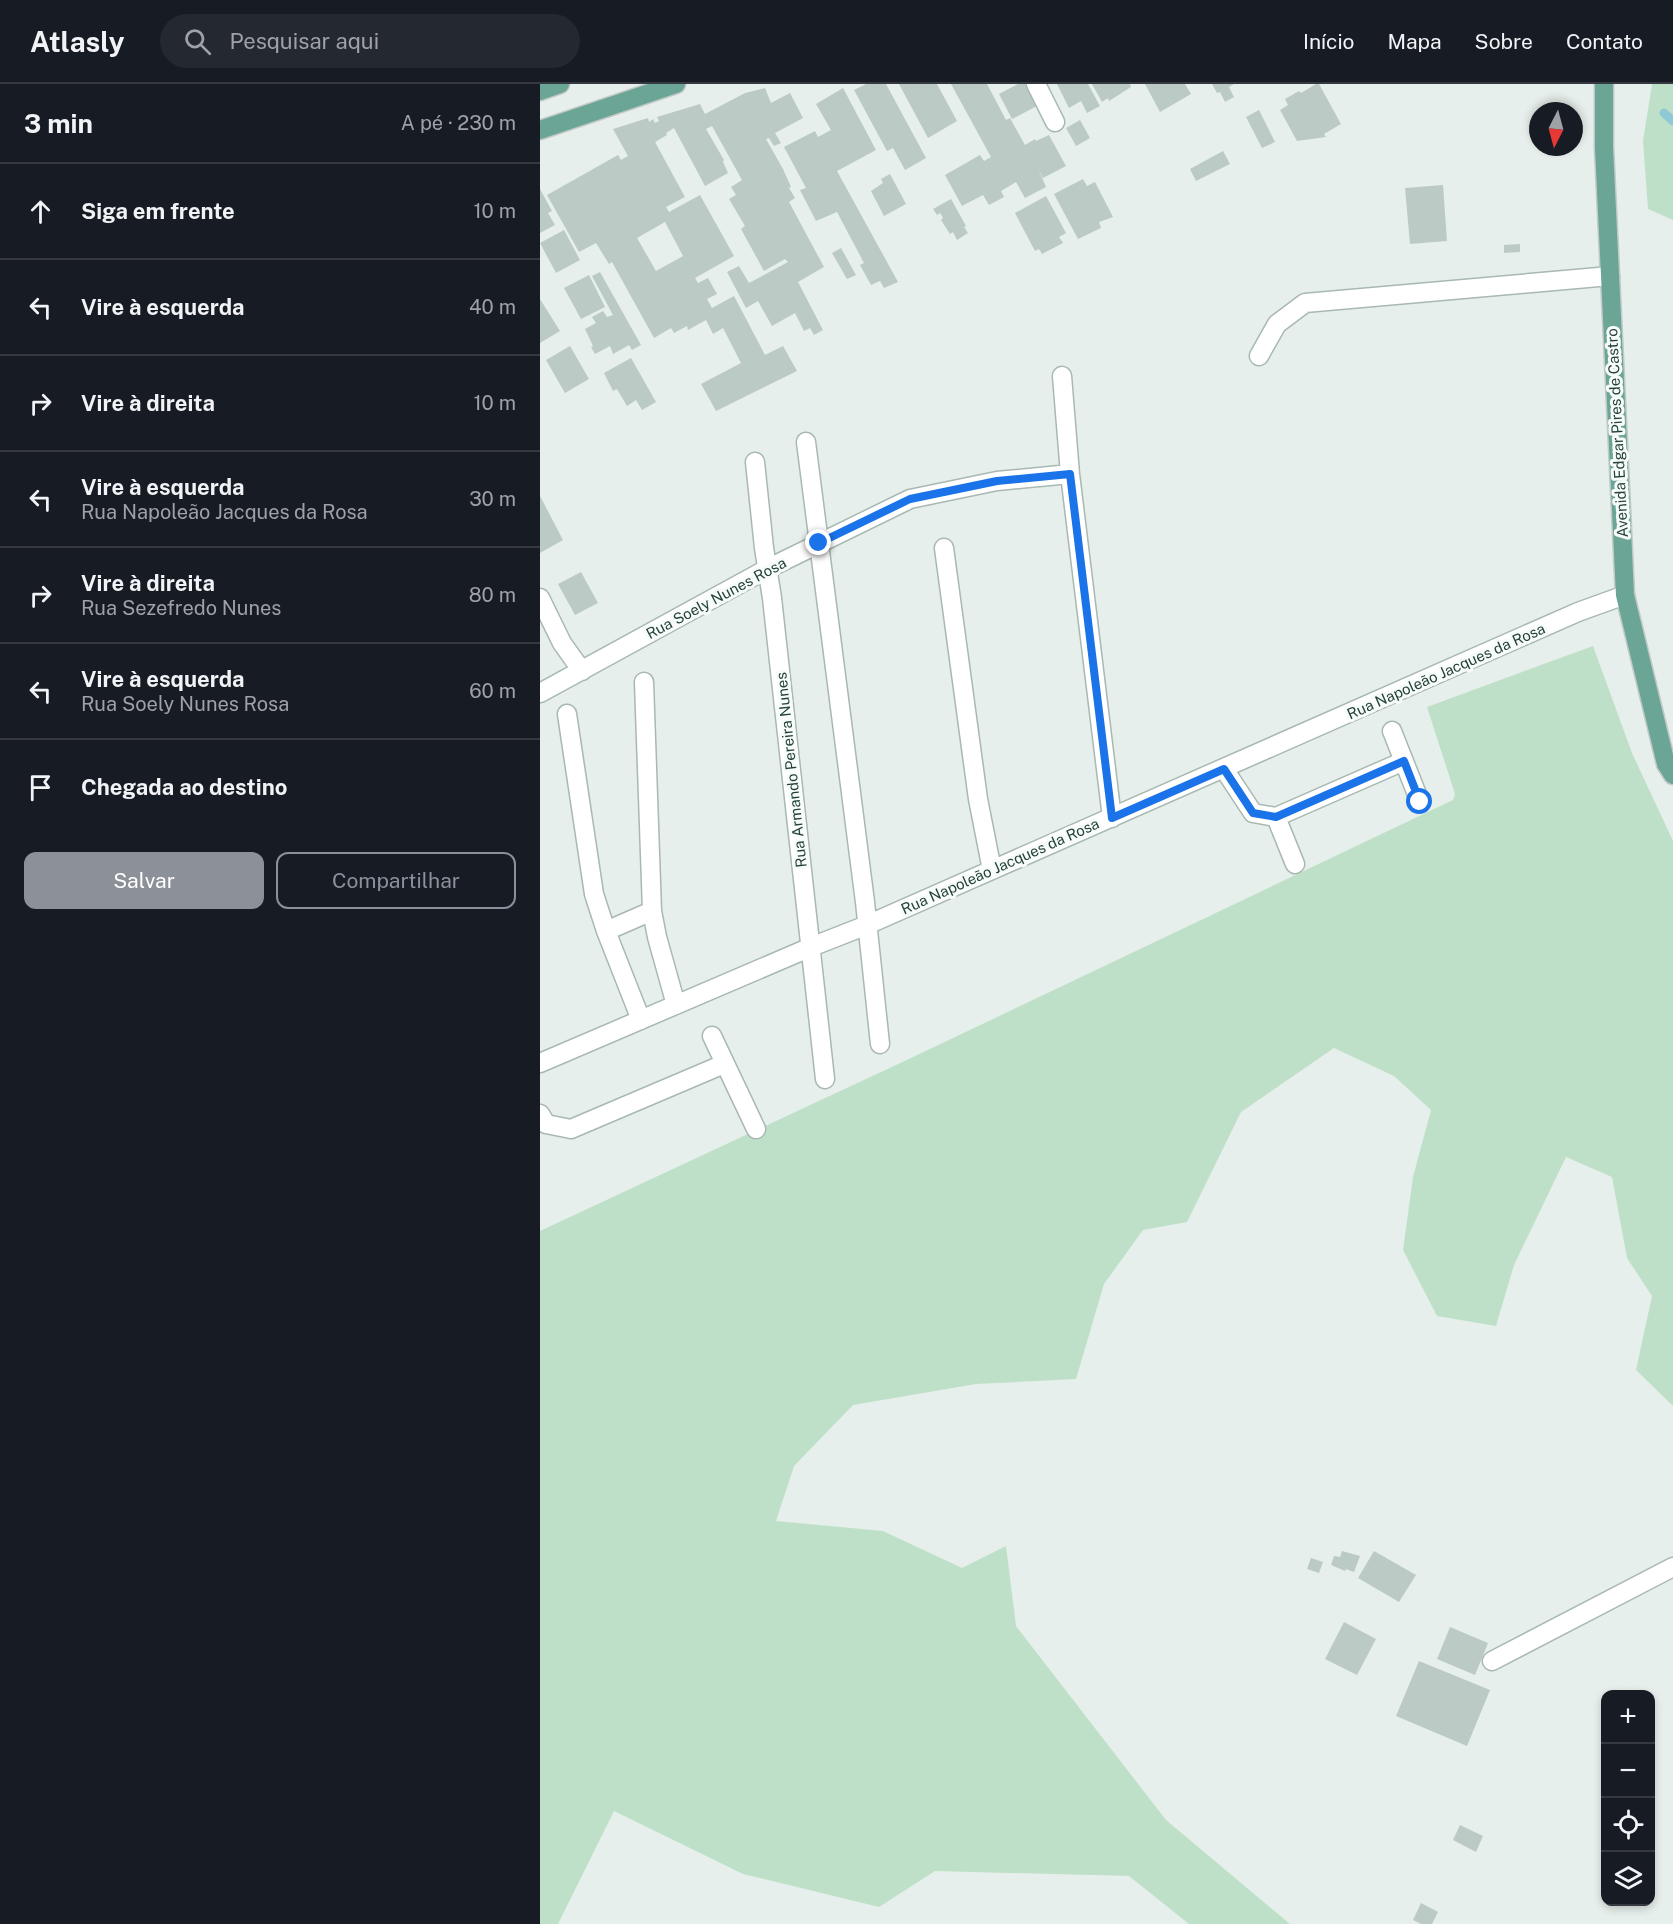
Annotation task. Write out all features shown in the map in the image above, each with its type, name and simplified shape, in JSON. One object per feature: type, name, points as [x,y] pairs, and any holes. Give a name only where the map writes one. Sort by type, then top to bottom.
[{"type":"main road","points":[[540,91],[560,84]]},
{"type":"main road","points":[[540,130],[676,84]]},
{"type":"main road","name":"Avenida Edgar Pires de Castro","points":[[1604,84],[1610,276],[1625,595],[1666,764],[1673,775]]},
{"type":"street","points":[[1036,84],[1055,122]]},
{"type":"street","points":[[1259,356],[1277,324],[1305,303],[1610,276]]},
{"type":"street","points":[[1062,376],[1070,474],[1112,818]]},
{"type":"street","points":[[806,442],[880,1044]]},
{"type":"street","name":"Rua Armando Pereira Nunes","points":[[755,462],[825,1079]]},
{"type":"street","name":"Rua Soely Nunes Rosa","points":[[540,693],[767,569],[910,499],[997,481],[1070,474]]},
{"type":"street","points":[[944,548],[978,799],[992,870]]},
{"type":"street","name":"Rua Napoleão Jacques da Rosa","points":[[540,1063],[867,925],[1568,617],[1625,595]]},
{"type":"street","points":[[540,598],[562,643],[582,671]]},
{"type":"street","points":[[644,682],[652,911],[676,1005]]},
{"type":"street","points":[[567,714],[594,894],[606,932],[641,1020]]},
{"type":"street","points":[[1392,731],[1420,802]]},
{"type":"street","points":[[1224,769],[1253,813],[1276,817],[1404,761]]},
{"type":"street","points":[[1276,817],[1295,864]]},
{"type":"street","points":[[606,932],[652,911]]},
{"type":"street","points":[[712,1036],[756,1129]]},
{"type":"street","points":[[540,1114],[546,1124],[572,1129],[724,1064]]},
{"type":"street","points":[[1492,1661],[1673,1567]]},
{"type":"green space","points":[[1652,84],[1673,84],[1673,220],[1648,209],[1643,141]]},
{"type":"green space","points":[[1593,646],[1632,753],[1673,841],[1673,1406],[1636,1370],[1652,1296],[1627,1258],[1612,1177],[1566,1157],[1514,1265],[1496,1326],[1437,1316],[1403,1250],[1413,1177],[1431,1110],[1394,1076],[1334,1048],[1241,1112],[1187,1222],[1143,1230],[1104,1284],[1076,1379],[976,1384],[853,1405],[794,1466],[776,1521],[883,1531],[962,1568],[1006,1546],[1016,1626],[1166,1820],[1290,1924],[1189,1924],[1129,1876],[935,1871],[879,1907],[743,1874],[614,1811],[558,1924],[540,1924],[540,1231],[911,1058],[1453,800],[1455,794],[1427,707]]},
{"type":"building","points":[[866,84],[886,84],[926,158],[905,170],[893,148],[887,151],[854,90]]},
{"type":"building","points":[[899,84],[937,84],[957,121],[928,138]]},
{"type":"building","points":[[951,84],[987,84],[1006,120],[1010,118],[1025,145],[1049,135],[1066,166],[1043,178],[1038,168],[1046,187],[1025,198],[1016,182],[1001,191],[1004,197],[989,205],[983,195],[962,206],[945,175],[980,155],[984,161],[991,157]]},
{"type":"building","points":[[1018,84],[1025,84],[1037,106],[1012,119],[999,94]]},
{"type":"building","points":[[1057,84],[1088,84],[1100,106],[1087,113],[1081,101],[1069,108]]},
{"type":"building","points":[[1092,84],[1130,84],[1131,87],[1109,101],[1108,98],[1102,102]]},
{"type":"building","points":[[1145,84],[1185,84],[1191,94],[1160,112]]},
{"type":"building","points":[[1212,84],[1234,84],[1229,87],[1234,97],[1225,102],[1220,92],[1217,93]]},
{"type":"building","points":[[1319,84],[1341,124],[1324,134],[1326,137],[1297,141],[1280,110],[1288,105],[1285,99]]},
{"type":"building","points":[[765,88],[771,103],[790,93],[803,118],[775,133],[781,143],[774,146],[769,138],[766,139],[791,187],[789,188],[795,198],[789,202],[824,267],[798,282],[823,330],[814,335],[810,328],[804,331],[795,313],[772,326],[758,301],[746,308],[727,272],[739,266],[749,283],[788,262],[785,259],[764,271],[741,229],[745,226],[729,199],[736,195],[731,187],[742,180],[712,126],[706,129],[724,160],[728,173],[705,186],[674,128],[666,133],[667,135],[655,142],[685,197],[666,207],[669,212],[700,195],[734,256],[695,278],[698,283],[708,278],[717,294],[707,299],[712,308],[734,296],[765,355],[783,346],[797,371],[716,411],[701,384],[741,363],[723,328],[713,334],[706,320],[688,330],[687,326],[674,333],[671,328],[654,338],[612,262],[609,264],[596,243],[579,252],[547,195],[618,155],[621,160],[628,156],[613,129],[648,118],[649,122],[653,119],[655,123],[659,121],[657,117],[700,104],[705,114],[745,93]],"holes":[[[665,222],[683,256],[656,271],[637,238]]]},
{"type":"building","points":[[843,88],[876,150],[837,171],[898,282],[884,288],[880,281],[871,285],[860,265],[864,263],[837,212],[816,221],[800,190],[806,188],[784,147],[815,131],[818,137],[831,130],[816,104]]},
{"type":"building","points":[[1259,110],[1275,142],[1262,148],[1246,117]]},
{"type":"building","points":[[1080,120],[1090,138],[1076,146],[1066,128]]},
{"type":"building","points":[[1223,151],[1230,164],[1196,181],[1190,169]]},
{"type":"building","points":[[890,174],[906,204],[884,216],[871,191],[883,183],[881,179]]},
{"type":"building","points":[[1083,179],[1087,186],[1095,182],[1113,217],[1099,222],[1101,228],[1078,239],[1054,194]]},
{"type":"building","points":[[1443,185],[1447,241],[1410,244],[1405,188]]},
{"type":"building","points":[[540,189],[552,211],[548,213],[555,225],[540,233]]},
{"type":"building","points":[[1046,196],[1066,233],[1059,237],[1063,243],[1042,254],[1039,249],[1035,251],[1015,213]]},
{"type":"building","points":[[951,199],[968,233],[957,240],[953,232],[950,234],[941,220],[943,218],[940,213],[937,215],[933,209]]},
{"type":"building","points":[[564,230],[580,260],[556,273],[540,243]]},
{"type":"building","points":[[1520,244],[1520,252],[1504,253],[1504,245]]},
{"type":"building","points":[[841,248],[856,275],[847,279],[832,253]]},
{"type":"building","points":[[600,272],[641,345],[632,350],[629,345],[613,354],[610,346],[595,354],[591,347],[593,346],[585,329],[596,323],[592,317],[603,311],[607,317],[613,315],[592,276]]},
{"type":"building","points":[[589,275],[605,307],[581,319],[564,288]]},
{"type":"building","points":[[540,299],[560,331],[540,343]]},
{"type":"building","points":[[570,346],[589,379],[565,393],[546,360]]},
{"type":"building","points":[[631,358],[656,402],[642,410],[636,400],[627,406],[617,389],[613,391],[604,373]]},
{"type":"building","points":[[540,496],[563,540],[540,553]]},
{"type":"building","points":[[581,572],[598,603],[575,615],[558,584]]},
{"type":"building","points":[[1342,1551],[1360,1556],[1354,1572],[1331,1565],[1334,1556],[1340,1557]]},
{"type":"building","points":[[1374,1551],[1416,1575],[1399,1602],[1358,1578]]},
{"type":"building","points":[[1311,1558],[1323,1562],[1319,1573],[1307,1569]]},
{"type":"building","points":[[1344,1622],[1376,1639],[1357,1675],[1325,1659]]},
{"type":"building","points":[[1450,1627],[1488,1643],[1475,1675],[1437,1659]]},
{"type":"building","points":[[1419,1661],[1490,1690],[1467,1746],[1396,1716]]},
{"type":"building","points":[[1460,1825],[1483,1836],[1476,1852],[1453,1840]]},
{"type":"building","points":[[1421,1903],[1438,1912],[1432,1924],[1421,1924],[1413,1920]]},
{"type":"waterway","points":[[1664,113],[1673,121]]},
{"type":"route","points":[[819,543],[910,499],[997,481],[1070,474],[1112,818],[1224,769],[1253,813],[1276,817],[1404,761],[1420,802]]}]
